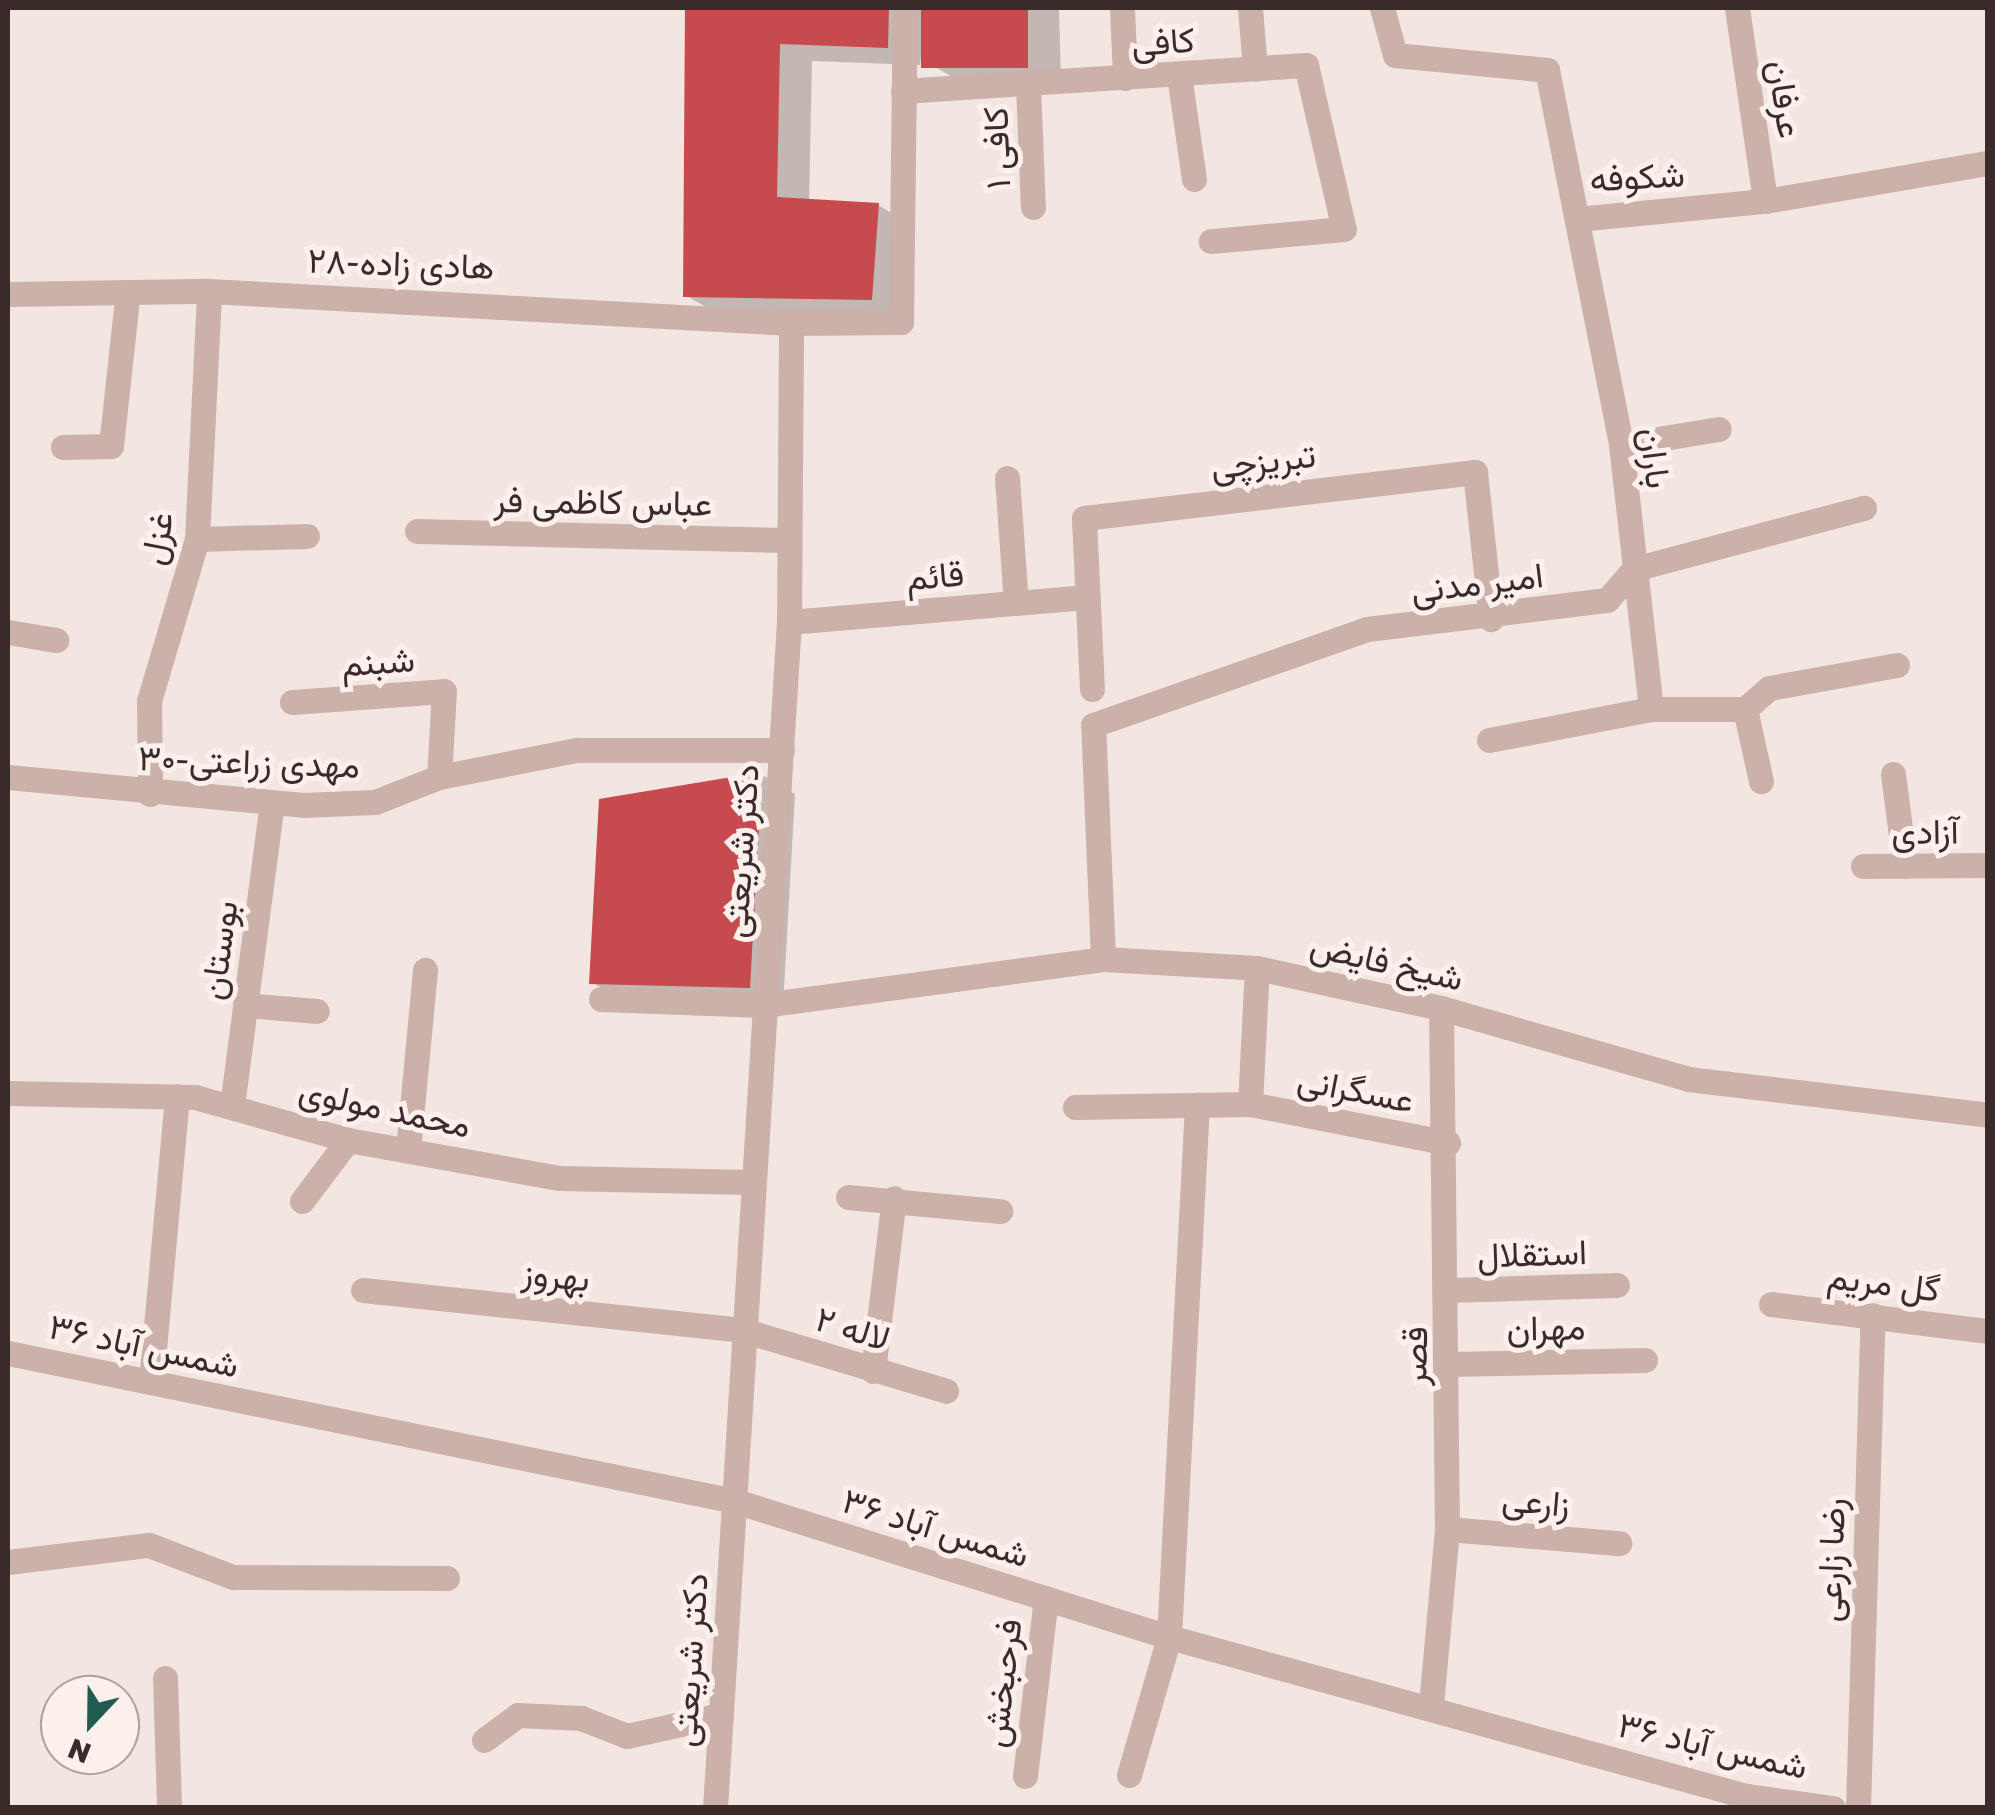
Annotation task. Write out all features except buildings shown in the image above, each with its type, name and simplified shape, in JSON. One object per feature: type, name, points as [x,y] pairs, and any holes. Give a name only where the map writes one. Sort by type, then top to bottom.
[{"type":"street","points":[[792,323],[901,322],[904,8]]},
{"type":"street","points":[[1122,8],[1125,78]]},
{"type":"street","points":[[1250,8],[1254,69]]},
{"type":"street","name":"شکوفه","points":[[1382,8],[1395,55],[1547,70],[1577,220],[1765,201],[1988,163]]},
{"type":"street","name":"عرفان","points":[[1737,8],[1765,201]]},
{"type":"street","name":"کافی","points":[[903,91],[1306,66],[1344,229],[1211,241]]},
{"type":"street","points":[[1179,74],[1194,179]]},
{"type":"street","name":"کافی ۱","points":[[1028,85],[1033,207]]},
{"type":"street","name":"باران","points":[[1577,220],[1621,446],[1651,709]]},
{"type":"street","name":"۲۸-هادی زاده","points":[[8,294],[126,299],[209,291],[792,323]]},
{"type":"street","name":"غزل","points":[[150,794],[148,702],[196,538],[209,291]]},
{"type":"street","points":[[64,447],[111,446],[126,299]]},
{"type":"street","name":"دکتر شریعتی","points":[[715,1808],[748,1182],[764,1005],[789,622],[792,323]]},
{"type":"street","points":[[1621,446],[1719,429]]},
{"type":"street","name":"تبریزچی","points":[[1092,689],[1084,518],[1475,472],[1492,619]]},
{"type":"street","points":[[1007,478],[1016,603]]},
{"type":"street","name":"امیر مدنی","points":[[1103,959],[1093,726],[1367,629],[1492,619],[1608,600],[1634,569],[1864,508]]},
{"type":"street","name":"عباس کاظمی فر","points":[[417,531],[788,540]]},
{"type":"street","points":[[196,538],[306,536]]},
{"type":"street","name":"قائم","points":[[789,622],[1087,597]]},
{"type":"street","points":[[8,632],[56,640]]},
{"type":"street","points":[[1489,740],[1651,709],[1745,710],[1769,688],[1897,665]]},
{"type":"street","name":"شبنم","points":[[292,702],[444,691],[439,778]]},
{"type":"street","points":[[1745,710],[1761,781]]},
{"type":"street","name":"۳۰-مهدی زراعتی","points":[[8,776],[272,804],[376,802],[439,778],[577,750],[782,750]]},
{"type":"street","points":[[1893,774],[1904,866]]},
{"type":"street","name":"بوستان","points":[[232,1106],[272,804]]},
{"type":"street","name":"آزادی","points":[[1864,866],[1988,865]]},
{"type":"street","name":"شیخ فایض","points":[[602,999],[764,1005],[1103,959],[1257,968],[1441,1008],[1688,1079],[1988,1115]]},
{"type":"street","name":"عسگرانی","points":[[1250,1104],[1257,968]]},
{"type":"street","points":[[408,1150],[425,970]]},
{"type":"street","points":[[246,1005],[318,1011]]},
{"type":"street","name":"قصر","points":[[1431,1705],[1447,1529],[1448,1144],[1441,1008]]},
{"type":"street","name":"محمد مولوی","points":[[8,1093],[177,1096],[232,1106],[348,1140],[560,1178],[748,1182]]},
{"type":"street","points":[[151,1382],[177,1096]]},
{"type":"street","name":"عسگرانی","points":[[1075,1107],[1250,1104],[1448,1144]]},
{"type":"street","points":[[1129,1774],[1169,1637],[1198,1105]]},
{"type":"street","points":[[302,1201],[348,1140]]},
{"type":"street","points":[[848,1196],[1000,1211]]},
{"type":"street","points":[[872,1371],[894,1198]]},
{"type":"street","name":"استقلال","points":[[1449,1290],[1617,1285]]},
{"type":"street","name":"بهروز","points":[[363,1290],[742,1330]]},
{"type":"street","name":"گل مریم","points":[[1771,1304],[1988,1331]]},
{"type":"street","name":"رضا زارعی","points":[[1858,1808],[1873,1315]]},
{"type":"street","name":"لاله ۲","points":[[742,1330],[946,1391]]},
{"type":"street","name":"شمس آباد ۳۶","points":[[8,1353],[734,1501],[1169,1637],[1431,1705],[1746,1796],[1833,1808]]},
{"type":"street","name":"مهران","points":[[1449,1364],[1646,1360]]},
{"type":"street","name":"زارعی","points":[[1447,1529],[1619,1542]]},
{"type":"street","points":[[8,1562],[149,1546],[233,1577],[447,1578]]},
{"type":"street","name":"فرحبخش","points":[[1025,1776],[1046,1598]]},
{"type":"street","points":[[165,1678],[168,1808]]},
{"type":"street","points":[[484,1740],[518,1715],[582,1718],[627,1736],[721,1715]]}]
